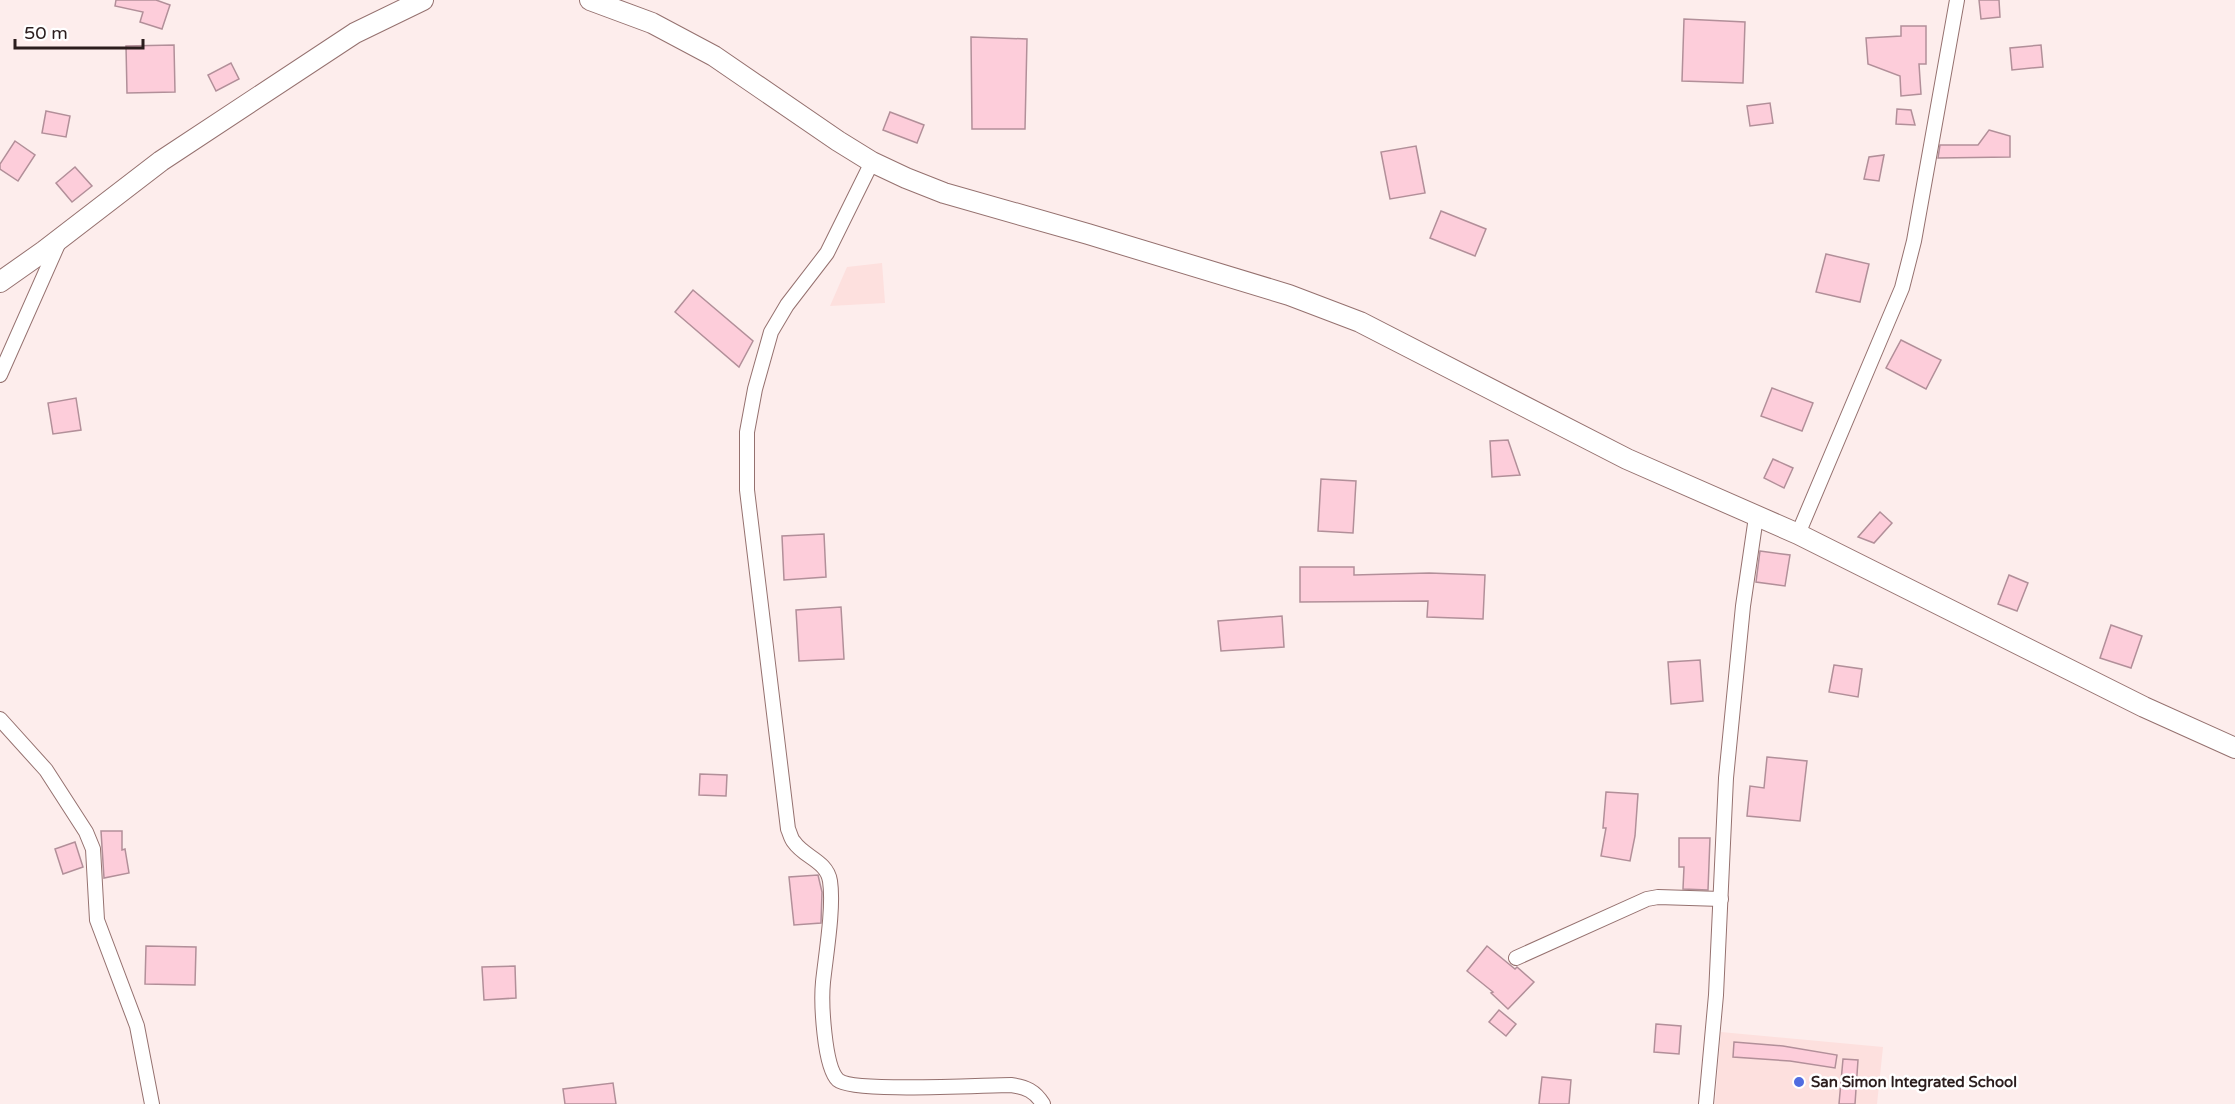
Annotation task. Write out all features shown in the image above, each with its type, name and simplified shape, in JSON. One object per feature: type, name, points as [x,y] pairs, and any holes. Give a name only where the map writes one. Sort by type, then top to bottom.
[{"type":"main road","points":[[0,282],[160,161],[355,33],[423,0]]},
{"type":"main road","points":[[590,0],[652,23],[714,56],[872,162],[944,193],[1289,295],[1360,322],[1627,459],[1798,534],[2144,707],[2235,748]]},
{"type":"street","points":[[1798,534],[1902,288],[1914,241],[1957,0]]},
{"type":"street","points":[[872,162],[827,253],[787,305],[771,332],[754,388],[747,432],[747,490],[789,829],[794,843],[823,867],[830,880],[831,902],[822,992],[828,1053],[832,1071],[845,1084],[874,1087],[1011,1085],[1025,1087],[1037,1095],[1043,1104]]},
{"type":"street","points":[[0,375],[61,237]]},
{"type":"street","points":[[1706,1104],[1716,995],[1726,778],[1743,606],[1756,517]]},
{"type":"street","points":[[0,719],[46,770],[86,832],[93,849],[97,920],[137,1026],[152,1104]]},
{"type":"street","points":[[1516,958],[1647,899],[1658,897],[1721,899]]},
{"type":"shaded area","points":[[882,263],[885,303],[830,306],[847,267]]},
{"type":"shaded area","name":"San Simon Integrated School","points":[[1721,1032],[1883,1047],[1877,1104],[1715,1104]]},
{"type":"building","points":[[116,0],[156,0],[170,5],[162,29],[140,22],[143,12],[115,6]]},
{"type":"building","points":[[1979,0],[1999,0],[2000,17],[1981,19]]},
{"type":"building","points":[[1684,19],[1745,22],[1743,83],[1682,81]]},
{"type":"building","points":[[1901,26],[1926,26],[1926,64],[1919,64],[1921,94],[1901,96],[1900,76],[1868,64],[1866,38],[1901,36]]},
{"type":"building","points":[[971,37],[1027,39],[1025,129],[972,129]]},
{"type":"building","points":[[174,45],[175,92],[127,93],[126,46]]},
{"type":"building","points":[[2041,45],[2043,67],[2012,70],[2010,48]]},
{"type":"building","points":[[231,63],[239,79],[216,91],[208,75]]},
{"type":"building","points":[[1770,103],[1773,123],[1750,126],[1747,106]]},
{"type":"building","points":[[1897,109],[1911,110],[1915,125],[1896,124]]},
{"type":"building","points":[[46,111],[70,116],[66,137],[42,133]]},
{"type":"building","points":[[890,112],[924,125],[917,143],[883,130]]},
{"type":"building","points":[[1989,130],[2010,136],[2010,157],[1938,158],[1940,145],[1978,145]]},
{"type":"building","points":[[15,141],[35,155],[18,181],[0,169],[0,164]]},
{"type":"building","points":[[1416,146],[1425,193],[1390,199],[1381,152]]},
{"type":"building","points":[[1884,155],[1879,181],[1864,179],[1869,157]]},
{"type":"building","points":[[75,167],[92,186],[72,202],[56,183]]},
{"type":"building","points":[[1441,211],[1486,229],[1475,256],[1430,238]]},
{"type":"building","points":[[1826,254],[1869,264],[1860,302],[1816,292]]},
{"type":"building","points":[[693,290],[753,341],[739,367],[675,312]]},
{"type":"building","points":[[1901,340],[1941,360],[1926,389],[1886,368]]},
{"type":"building","points":[[1772,388],[1813,403],[1802,431],[1761,416]]},
{"type":"building","points":[[76,398],[81,430],[53,434],[48,403]]},
{"type":"building","points":[[1508,440],[1520,475],[1492,477],[1490,441]]},
{"type":"building","points":[[1773,459],[1793,468],[1784,488],[1764,478]]},
{"type":"building","points":[[1321,479],[1356,481],[1353,533],[1318,531]]},
{"type":"building","points":[[1880,512],[1892,523],[1874,543],[1858,537]]},
{"type":"building","points":[[824,534],[826,577],[784,580],[782,536]]},
{"type":"building","points":[[1760,551],[1790,555],[1785,586],[1756,582]]},
{"type":"building","points":[[1300,567],[1354,567],[1354,575],[1429,573],[1485,575],[1483,619],[1427,617],[1428,601],[1300,602]]},
{"type":"building","points":[[2009,575],[2028,583],[2017,611],[1998,604]]},
{"type":"building","points":[[841,607],[844,659],[799,661],[796,610]]},
{"type":"building","points":[[1282,616],[1284,647],[1221,651],[1218,621]]},
{"type":"building","points":[[2111,625],[2142,636],[2131,668],[2100,658]]},
{"type":"building","points":[[1700,660],[1703,701],[1671,704],[1668,662]]},
{"type":"building","points":[[1834,665],[1862,669],[1858,697],[1829,692]]},
{"type":"building","points":[[1767,757],[1807,761],[1800,821],[1747,816],[1750,786],[1764,788]]},
{"type":"building","points":[[700,774],[727,775],[726,796],[699,795]]},
{"type":"building","points":[[1606,792],[1638,794],[1635,836],[1630,861],[1601,856],[1606,828],[1603,828]]},
{"type":"building","points":[[101,831],[122,831],[122,850],[125,849],[129,873],[104,878]]},
{"type":"building","points":[[1679,838],[1710,838],[1708,890],[1683,889],[1684,867],[1679,867]]},
{"type":"building","points":[[75,842],[83,867],[63,874],[55,849]]},
{"type":"building","points":[[818,875],[822,892],[821,923],[794,925],[789,877]]},
{"type":"building","points":[[146,946],[196,947],[195,985],[145,984]]},
{"type":"building","points":[[1487,946],[1534,982],[1508,1009],[1491,993],[1493,992],[1467,971]]},
{"type":"building","points":[[515,966],[516,998],[484,1000],[482,967]]},
{"type":"building","points":[[1499,1010],[1516,1024],[1506,1036],[1489,1022]]},
{"type":"building","points":[[1656,1024],[1681,1026],[1679,1054],[1654,1052]]},
{"type":"building","points":[[1734,1042],[1783,1046],[1837,1055],[1835,1068],[1790,1061],[1733,1057]]},
{"type":"building","points":[[1843,1059],[1858,1060],[1855,1104],[1839,1104]]},
{"type":"building","points":[[1542,1077],[1571,1080],[1569,1104],[1539,1104]]},
{"type":"building","points":[[613,1083],[616,1104],[565,1104],[563,1089]]},
{"type":"place","name":"San Simon Integrated School","points":[[1799,1082]]}]
